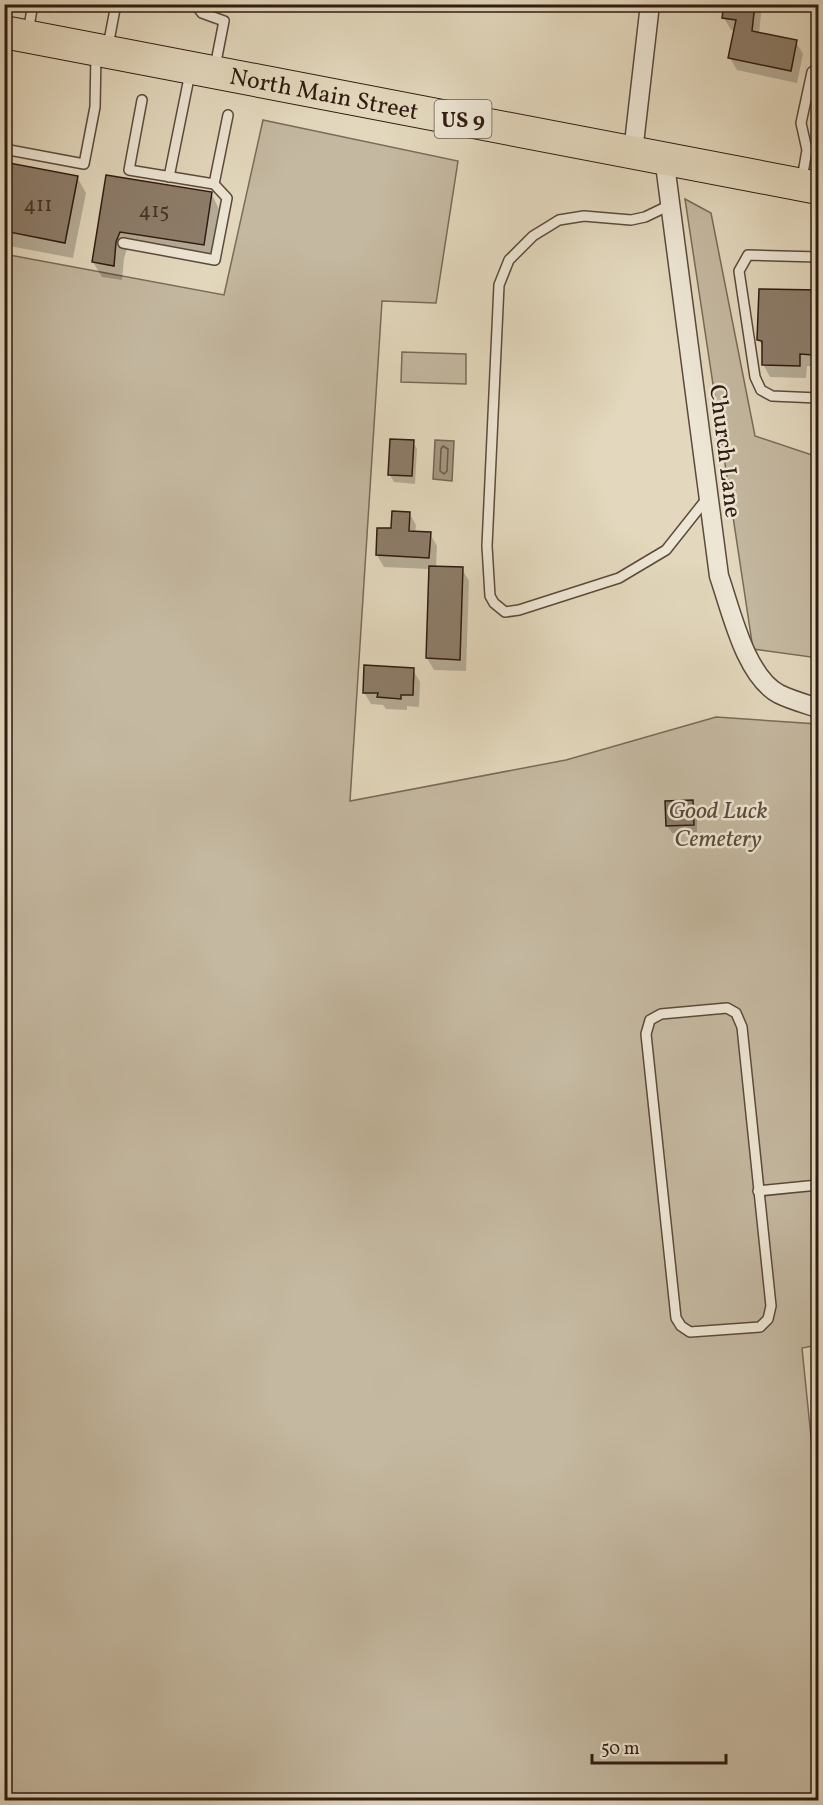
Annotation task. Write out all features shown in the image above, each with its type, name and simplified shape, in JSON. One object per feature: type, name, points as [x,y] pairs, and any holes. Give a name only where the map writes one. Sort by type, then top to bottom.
[{"type":"highway","name":"North Main Street","points":[[16,34],[810,186]]},
{"type":"street","points":[[633,152],[650,4]]},
{"type":"street","name":"Church Lane","points":[[664,157],[718,576],[752,663],[762,679],[778,693],[819,708]]},
{"type":"lane","points":[[16,34],[33,4]]},
{"type":"lane","points":[[4,149],[84,164],[95,107],[102,50],[116,4]]},
{"type":"lane","points":[[169,177],[203,70],[224,21],[202,13],[195,4]]},
{"type":"lane","points":[[810,186],[807,150],[801,123],[812,72],[819,67]]},
{"type":"lane","points":[[123,243],[215,260],[227,198],[214,184],[129,170],[142,100]]},
{"type":"lane","points":[[214,184],[228,115]]},
{"type":"lane","points":[[807,150],[819,152]]},
{"type":"lane","points":[[670,205],[645,217],[631,220],[584,216],[559,220],[533,236],[509,260],[499,285],[488,546],[490,596],[494,603],[505,612],[519,610],[619,578],[666,550],[708,496]]},
{"type":"lane","points":[[819,257],[748,255],[739,271],[755,377],[761,390],[772,396],[819,398]]},
{"type":"lane","points":[[727,1008],[736,1013],[742,1027],[758,1191],[771,1306],[768,1319],[760,1327],[690,1332],[681,1326],[676,1318],[646,1034],[650,1020],[661,1014],[727,1008]]},
{"type":"lane","points":[[758,1191],[819,1185]]},
{"type":"green space","name":"Good Luck Cemetery","points":[[263,120],[458,161],[436,303],[382,301],[350,801],[566,760],[716,717],[818,724],[818,1345],[802,1348],[818,1506],[818,1800],[5,1800],[4,254],[224,295]]},
{"type":"green space","points":[[685,199],[711,213],[755,436],[818,457],[818,658],[753,649]]},
{"type":"green space","points":[[402,352],[466,354],[466,384],[401,382]]},
{"type":"water","points":[[435,440],[454,441],[452,481],[433,479]]},
{"type":"building","points":[[724,4],[755,4],[752,31],[797,40],[791,71],[728,58],[736,20],[722,18]]},
{"type":"building","points":[[4,162],[78,176],[65,243],[4,231]]},
{"type":"building","points":[[106,175],[212,192],[204,245],[120,232],[116,242],[114,266],[92,262]]},
{"type":"building","points":[[759,289],[819,290],[819,315],[814,315],[813,355],[800,354],[800,366],[762,365],[762,341],[757,340]]},
{"type":"building","points":[[390,439],[414,440],[412,476],[388,475]]},
{"type":"building","points":[[392,511],[410,512],[409,531],[431,532],[429,558],[376,555],[377,528],[391,528]]},
{"type":"building","points":[[429,566],[463,567],[460,660],[426,658]]},
{"type":"building","points":[[364,665],[414,668],[413,695],[401,695],[401,699],[377,697],[378,693],[363,693]]},
{"type":"building","points":[[693,800],[694,825],[666,826],[665,801]]}]
